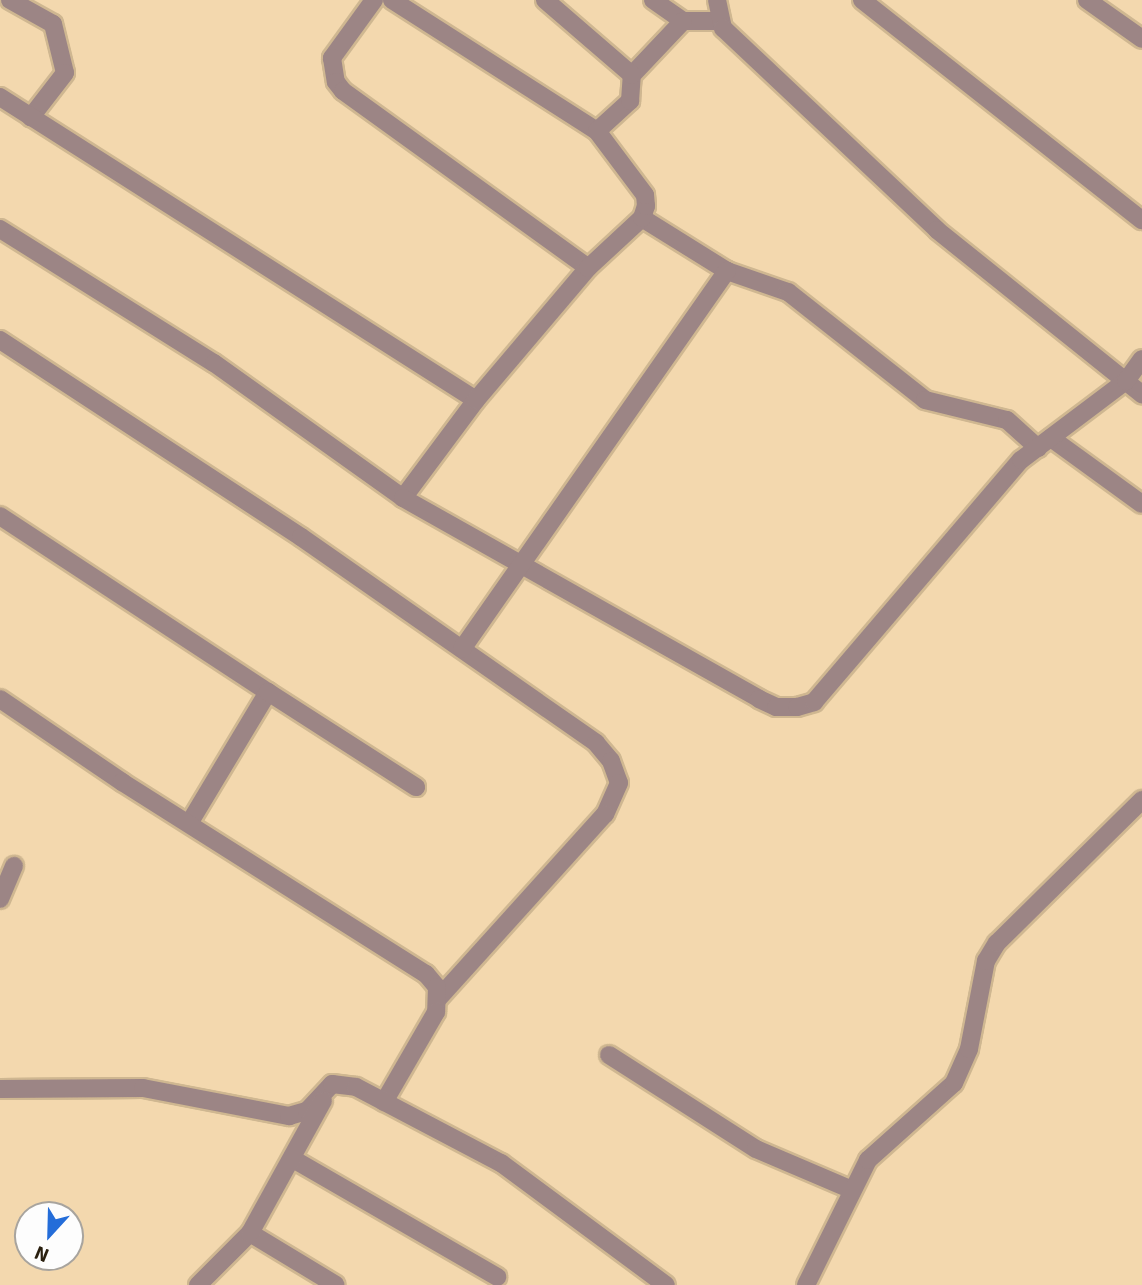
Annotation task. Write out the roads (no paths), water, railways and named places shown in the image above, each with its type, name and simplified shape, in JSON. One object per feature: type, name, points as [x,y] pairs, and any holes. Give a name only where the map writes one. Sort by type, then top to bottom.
[{"type":"street","points":[[10,0],[53,24],[65,73],[31,117]]},
{"type":"street","points":[[374,0],[332,58],[336,82],[343,91],[588,268]]},
{"type":"street","points":[[393,0],[597,131],[645,195],[642,218],[588,268],[476,400],[402,498]]},
{"type":"street","points":[[545,0],[632,75]]},
{"type":"street","points":[[653,0],[683,21],[719,21]]},
{"type":"street","points":[[717,0],[719,21],[937,230],[1142,394]]},
{"type":"street","points":[[862,0],[1142,220]]},
{"type":"street","points":[[1087,0],[1142,39]]},
{"type":"street","points":[[597,131],[630,101],[632,75],[683,21]]},
{"type":"street","points":[[0,97],[476,400]]},
{"type":"street","points":[[642,218],[727,271],[789,292],[925,400],[1007,420],[1142,504]]},
{"type":"street","points":[[0,229],[214,363],[402,498],[776,707],[797,707],[814,702],[1021,460],[1126,381],[1142,359]]},
{"type":"street","points":[[462,649],[727,271]]},
{"type":"street","points":[[0,340],[301,537],[596,743],[611,761],[619,783],[605,814],[439,998],[436,1012],[384,1102]]},
{"type":"street","points":[[0,516],[416,787]]},
{"type":"street","points":[[190,822],[268,692]]},
{"type":"street","points":[[0,699],[426,974],[439,998]]},
{"type":"street","points":[[806,1285],[850,1189],[868,1160],[954,1083],[970,1049],[986,961],[997,943],[1142,800]]},
{"type":"street","points":[[0,900],[15,866]]},
{"type":"street","points":[[609,1055],[756,1149],[850,1189]]},
{"type":"street","points":[[332,1084],[356,1087],[501,1163],[666,1285]]},
{"type":"street","points":[[0,1089],[144,1088],[289,1116],[307,1111],[332,1084]]},
{"type":"street","points":[[198,1285],[250,1233],[332,1084]]},
{"type":"street","points":[[293,1159],[497,1277]]},
{"type":"street","points":[[250,1233],[336,1285]]}]
